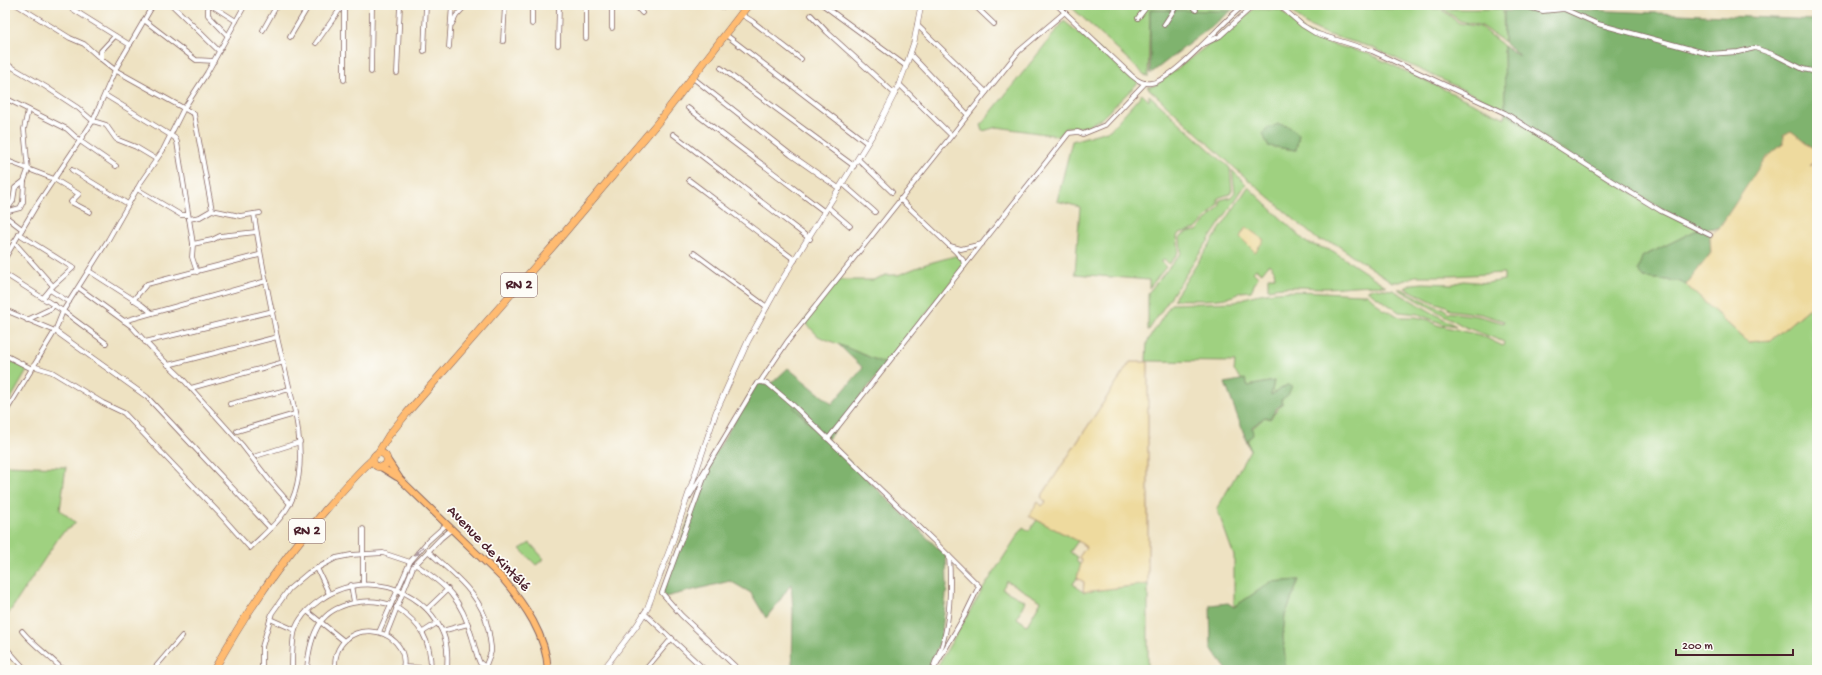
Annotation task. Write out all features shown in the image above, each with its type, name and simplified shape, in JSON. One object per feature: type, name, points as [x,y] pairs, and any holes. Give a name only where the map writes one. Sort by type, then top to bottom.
[{"type":"highway","name":"RN 2","points":[[214,670],[259,594],[306,532],[352,479],[378,460],[387,438],[659,121],[748,5]]},
{"type":"highway","name":"RN 2","points":[[378,460],[385,466],[388,461]]},
{"type":"main road","name":"Avenue de Kintélé","points":[[378,460],[400,479],[503,579],[522,603],[540,638],[547,660],[548,670]]},
{"type":"main road","name":"Avenue de Kintélé","points":[[388,461],[400,479]]},
{"type":"street","points":[[17,5],[70,38],[84,44],[115,70],[183,110],[194,114],[212,210]]},
{"type":"street","points":[[66,5],[130,45]]},
{"type":"street","points":[[5,258],[22,228],[93,120],[115,70],[153,5]]},
{"type":"street","points":[[172,5],[219,51]]},
{"type":"street","points":[[208,5],[208,15],[228,36]]},
{"type":"street","points":[[211,5],[236,21]]},
{"type":"street","points":[[5,413],[55,331],[63,311],[79,288],[128,204],[163,150],[183,110],[214,61],[245,5]]},
{"type":"street","points":[[262,30],[277,5]]},
{"type":"street","points":[[290,37],[309,5]]},
{"type":"street","points":[[316,43],[343,5]]},
{"type":"street","points":[[343,5],[344,80]]},
{"type":"street","points":[[371,72],[372,5]]},
{"type":"street","points":[[397,73],[400,5]]},
{"type":"street","points":[[424,51],[426,5]]},
{"type":"street","points":[[449,47],[452,5]]},
{"type":"street","points":[[451,26],[456,16],[466,5]]},
{"type":"street","points":[[503,41],[505,5]]},
{"type":"street","points":[[532,5],[532,24]]},
{"type":"street","points":[[558,45],[559,5]]},
{"type":"street","points":[[586,5],[586,38]]},
{"type":"street","points":[[612,5],[612,28]]},
{"type":"street","points":[[634,5],[642,13]]},
{"type":"street","points":[[713,5],[726,7]]},
{"type":"street","points":[[823,5],[906,66]]},
{"type":"street","points":[[974,5],[994,24]]},
{"type":"street","points":[[1057,5],[1139,82],[1152,84],[1161,79],[1204,44],[1217,29],[1244,5]]},
{"type":"street","points":[[1138,18],[1148,5]]},
{"type":"street","points":[[1164,25],[1177,5]]},
{"type":"street","points":[[1190,5],[1196,10]]},
{"type":"street","points":[[1204,44],[1220,36],[1254,5]]},
{"type":"street","points":[[1280,5],[1302,25],[1315,33],[1372,51],[1505,113],[1662,211],[1710,235]]},
{"type":"street","points":[[1520,5],[1543,12],[1564,9],[1598,24],[1709,54],[1738,52],[1754,48],[1817,72]]},
{"type":"street","points":[[606,669],[644,613],[658,583],[716,412],[728,382],[748,341],[795,260],[854,166],[895,94],[910,54],[917,25],[919,6]]},
{"type":"street","points":[[684,504],[757,383],[760,382],[787,342],[1019,51],[1065,12]]},
{"type":"street","points":[[741,14],[800,59]]},
{"type":"street","points":[[811,15],[827,32],[895,94]]},
{"type":"street","points":[[144,20],[196,60],[214,61]]},
{"type":"street","points":[[917,25],[986,92]]},
{"type":"street","points":[[726,35],[867,143]]},
{"type":"street","points":[[101,59],[101,52],[115,36]]},
{"type":"street","points":[[910,54],[968,115]]},
{"type":"street","points":[[5,63],[46,87],[93,120],[106,125],[116,139],[136,147],[156,159]]},
{"type":"street","points":[[721,68],[854,166]]},
{"type":"street","points":[[692,78],[791,155],[840,189]]},
{"type":"street","points":[[828,439],[1069,133],[1078,132],[1083,134],[1105,125],[1145,83]]},
{"type":"street","points":[[899,84],[951,135]]},
{"type":"street","points":[[105,95],[171,135],[177,142],[193,244],[192,257],[197,272]]},
{"type":"street","points":[[5,98],[67,129],[116,166]]},
{"type":"street","points":[[688,108],[850,226]]},
{"type":"street","points":[[5,213],[22,206],[24,181],[28,170],[24,129],[28,110]]},
{"type":"street","points":[[672,134],[810,238]]},
{"type":"street","points":[[858,159],[892,192]]},
{"type":"street","points":[[5,160],[54,179],[79,194],[71,202],[90,212]]},
{"type":"street","points":[[72,170],[128,204]]},
{"type":"street","points":[[689,180],[795,260]]},
{"type":"street","points":[[5,213],[13,201],[14,188],[24,181]]},
{"type":"street","points":[[843,184],[875,212]]},
{"type":"street","points":[[137,190],[181,215],[189,217],[200,217],[212,210],[234,215],[260,213]]},
{"type":"street","points":[[900,199],[963,260],[964,266]]},
{"type":"street","points":[[5,213],[22,228]]},
{"type":"street","points":[[5,355],[32,367],[52,372],[103,404],[124,413],[250,548],[278,520],[290,504],[295,492],[299,475],[300,442],[290,389],[277,337],[273,311],[259,255],[254,214]]},
{"type":"street","points":[[193,244],[212,240],[220,236],[256,232]]},
{"type":"street","points":[[19,234],[73,268],[53,286],[43,298]]},
{"type":"street","points":[[14,242],[53,286]]},
{"type":"street","points":[[949,246],[961,249],[982,244]]},
{"type":"street","points":[[694,253],[767,307]]},
{"type":"street","points":[[133,300],[147,284],[259,255]]},
{"type":"street","points":[[89,271],[152,313]]},
{"type":"street","points":[[5,274],[63,311],[106,343]]},
{"type":"street","points":[[124,321],[266,281]]},
{"type":"street","points":[[79,288],[132,326],[145,342],[191,388],[242,444],[270,482],[290,504]]},
{"type":"street","points":[[50,290],[69,302]]},
{"type":"street","points":[[26,320],[55,306]]},
{"type":"street","points":[[5,310],[55,331],[146,397],[270,528]]},
{"type":"street","points":[[145,342],[273,311]]},
{"type":"street","points":[[168,365],[277,337]]},
{"type":"street","points":[[191,388],[284,362]]},
{"type":"street","points":[[760,382],[769,385],[828,439],[979,586],[965,615],[932,670]]},
{"type":"street","points":[[230,404],[290,389]]},
{"type":"street","points":[[237,431],[295,414]]},
{"type":"street","points":[[256,456],[300,442]]},
{"type":"street","points":[[710,462],[698,499],[662,593],[681,615],[739,670]]},
{"type":"street","points":[[379,632],[410,562],[428,541],[447,524]]},
{"type":"street","points":[[363,529],[363,584]]},
{"type":"street","points":[[386,635],[396,607],[415,564],[452,529]]},
{"type":"street","points":[[428,551],[464,586],[477,602],[484,616],[491,647],[485,669]]},
{"type":"street","points":[[262,670],[262,647],[270,619],[279,601],[289,589],[302,578],[317,568],[342,556],[383,553],[410,562]]},
{"type":"street","points":[[932,670],[943,642],[951,586],[949,556]]},
{"type":"street","points":[[415,564],[448,589],[461,606],[468,624],[478,661],[485,669],[490,670]]},
{"type":"street","points":[[317,568],[329,594]]},
{"type":"street","points":[[292,670],[295,630],[307,611],[329,594],[351,585],[378,584],[403,592],[427,609],[442,631],[448,655],[447,670],[403,669],[403,658],[400,648],[394,641],[379,632],[360,632],[351,635],[344,641],[338,650],[335,661],[335,670]]},
{"type":"street","points":[[351,585],[354,602]]},
{"type":"street","points":[[427,609],[448,589]]},
{"type":"street","points":[[307,670],[309,650],[321,622],[333,613],[354,602],[367,601],[391,605]]},
{"type":"street","points":[[396,607],[410,617],[423,632],[430,651],[432,669]]},
{"type":"street","points":[[307,611],[344,641]]},
{"type":"street","points":[[644,613],[705,670]]},
{"type":"street","points":[[270,619],[295,630]]},
{"type":"street","points":[[423,632],[437,623]]},
{"type":"street","points":[[442,631],[468,624]]},
{"type":"street","points":[[22,631],[40,651],[54,661],[63,670]]},
{"type":"street","points":[[153,670],[182,636]]},
{"type":"street","points":[[645,670],[672,638]]},
{"type":"street","points":[[8,650],[26,670]]},
{"type":"green space","points":[[1069,5],[1238,5],[1231,11],[1150,10],[1148,78]]},
{"type":"green space","points":[[1288,8],[1441,9],[1459,23],[1481,27],[1504,46],[1505,109],[1371,47],[1326,34],[1305,24]]},
{"type":"green space","points":[[1254,9],[1280,10],[1303,30],[1301,32],[1303,34],[1308,32],[1316,36],[1316,40],[1369,54],[1505,118],[1505,113],[1661,211],[1699,229],[1642,257],[1641,273],[1644,278],[1682,281],[1748,342],[1771,340],[1817,301],[1817,670],[1286,670],[1283,636],[1285,615],[1299,580],[1271,582],[1234,607],[1234,556],[1217,509],[1250,450],[1248,438],[1250,431],[1265,417],[1270,419],[1282,404],[1281,400],[1287,385],[1271,395],[1274,381],[1248,386],[1234,371],[1235,362],[1146,361],[1147,342],[1171,304],[1236,302],[1250,296],[1265,293],[1300,291],[1367,294],[1383,309],[1400,317],[1416,317],[1429,320],[1437,325],[1480,335],[1503,346],[1504,342],[1465,327],[1398,289],[1402,289],[1439,308],[1444,308],[1447,312],[1478,316],[1504,323],[1504,321],[1481,314],[1450,310],[1446,306],[1433,302],[1405,288],[1412,284],[1423,283],[1453,284],[1463,281],[1487,283],[1504,280],[1504,273],[1452,276],[1415,276],[1400,282],[1392,282],[1334,243],[1318,240],[1237,170],[1147,87],[1156,85],[1208,45],[1219,39]],"holes":[[[1299,134],[1296,150],[1268,146]]]},
{"type":"green space","points":[[1443,9],[1503,9],[1504,42],[1482,26],[1460,21]]},
{"type":"green space","points":[[1564,9],[1817,20],[1817,151],[1791,131],[1732,215],[1719,228],[1700,229],[1710,235],[1711,253],[1686,285],[1678,281],[1644,278],[1638,270],[1642,257],[1699,229],[1607,178],[1505,113],[1504,46],[1520,56],[1504,42],[1504,11],[1543,11]]},
{"type":"green space","points":[[1150,10],[1231,11],[1150,74]]},
{"type":"green space","points":[[1064,21],[1139,82],[1102,118],[1086,127],[1066,127],[1059,136],[997,127],[983,131],[981,125]]},
{"type":"green space","points":[[1142,94],[1149,101],[1149,95],[1230,168],[1232,191],[1230,194],[1218,198],[1218,205],[1196,229],[1179,233],[1177,237],[1177,255],[1169,264],[1164,260],[1161,262],[1166,267],[1149,288],[1149,280],[1075,274],[1080,207],[1057,201],[1072,141],[1110,130]]},
{"type":"green space","points":[[1278,124],[1288,126],[1299,134],[1296,150],[1268,146],[1263,134],[1267,129]]},
{"type":"green space","points":[[1232,170],[1246,184],[1148,331],[1148,293],[1181,253],[1180,237],[1187,232],[1197,231],[1220,206],[1220,200],[1231,197],[1235,192]]},
{"type":"green space","points":[[1248,187],[1307,243],[1333,251],[1386,286],[1364,285],[1327,288],[1290,287],[1268,289],[1268,277],[1275,277],[1274,270],[1269,264],[1262,273],[1256,269],[1253,272],[1258,277],[1251,291],[1240,292],[1227,298],[1208,300],[1173,300]]},
{"type":"green space","points":[[958,255],[963,260],[964,266],[886,364],[818,336],[804,321],[837,280],[873,280],[886,275],[898,275],[926,264]]},
{"type":"green space","points":[[1375,288],[1393,290],[1456,326],[1443,324],[1418,314],[1399,312],[1367,290]]},
{"type":"green space","points":[[838,344],[886,364],[828,439],[793,407],[946,556],[947,586],[941,640],[927,670],[792,670],[793,610],[791,584],[766,618],[751,593],[730,581],[665,597],[662,593],[710,462],[757,383],[770,385],[788,368],[832,404],[863,368]]},
{"type":"green space","points":[[5,362],[15,362],[28,369],[5,409]]},
{"type":"green space","points":[[1245,379],[1248,386],[1274,381],[1271,395],[1287,385],[1292,386],[1288,395],[1281,400],[1282,404],[1276,409],[1270,419],[1265,417],[1252,427],[1253,435],[1247,440],[1250,450],[1225,383]]},
{"type":"green space","points":[[5,465],[66,467],[60,510],[76,523],[61,534],[5,619]]},
{"type":"green space","points":[[1037,520],[1078,541],[1070,552],[1078,558],[1076,561],[1081,565],[1077,578],[1073,584],[1083,592],[1148,584],[1148,670],[935,670],[983,589],[1023,527],[1029,531]],"holes":[[[1007,581],[1041,601],[1027,625],[1017,618],[1025,601],[1002,589]]]},
{"type":"green space","points":[[530,543],[544,559],[536,565],[520,549]]},
{"type":"green space","points":[[1299,580],[1285,615],[1283,636],[1286,670],[1227,670],[1211,648],[1210,605],[1228,603],[1234,607],[1271,582]]},
{"type":"sand","points":[[1791,131],[1817,151],[1817,157],[1810,166],[1817,162],[1817,301],[1771,340],[1748,342],[1686,285],[1711,253],[1710,235],[1719,228],[1764,160],[1783,144],[1783,135]]},
{"type":"sand","points":[[1246,227],[1264,240],[1255,252],[1240,237]]},
{"type":"sand","points":[[1130,362],[1148,362],[1148,584],[1083,592],[1084,582],[1077,578],[1082,560],[1079,557],[1086,547],[1078,541],[1029,516],[1038,502],[1042,506],[1046,502],[1041,497]]}]
